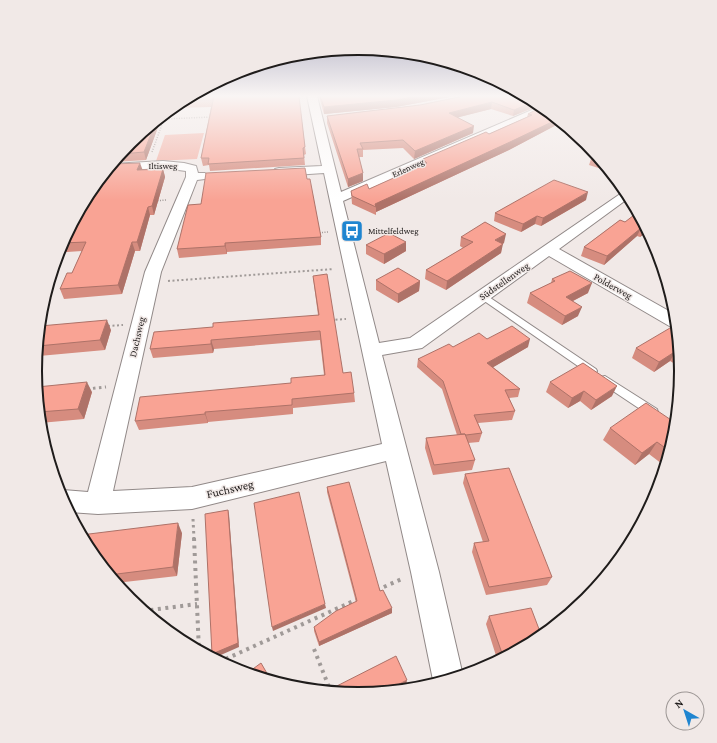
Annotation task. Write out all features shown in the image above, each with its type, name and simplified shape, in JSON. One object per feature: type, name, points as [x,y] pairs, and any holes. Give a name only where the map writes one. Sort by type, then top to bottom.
[{"type":"street","points":[[323,131],[329,169],[425,571],[447,675]]},
{"type":"street","name":"Erlenweg","points":[[337,199],[492,131]]},
{"type":"street","name":"Iltisweg","points":[[117,168],[184,166],[192,169],[192,177]]},
{"type":"street","points":[[267,172],[329,169]]},
{"type":"street","points":[[192,177],[213,176]]},
{"type":"street","name":"Dachsweg","points":[[98,503],[150,282],[192,177]]},
{"type":"street","name":"Südstellenweg","points":[[372,350],[415,344],[623,197]]},
{"type":"street","name":"Polderweg","points":[[548,250],[670,319]]},
{"type":"street","name":"Fuchsweg","points":[[70,501],[98,503],[192,498],[395,450]]},
{"type":"lane","points":[[483,296],[664,420]]},
{"type":"path","points":[[148,166],[160,131]]},
{"type":"path","points":[[149,142],[156,142]]},
{"type":"path","points":[[152,201],[183,199]]},
{"type":"path","points":[[313,233],[344,231]]},
{"type":"path","points":[[150,282],[353,268]]},
{"type":"path","points":[[326,321],[365,318]]},
{"type":"path","points":[[102,326],[141,323]]},
{"type":"path","points":[[82,389],[126,385]]},
{"type":"path","points":[[192,498],[199,645]]},
{"type":"path","points":[[375,591],[425,571]]},
{"type":"path","points":[[226,659],[360,598]]},
{"type":"path","points":[[151,610],[197,604]]},
{"type":"path","points":[[314,649],[329,686]]},
{"type":"shaded area","points":[[204,133],[197,159],[156,161],[165,135]]},
{"type":"building","points":[[207,131],[303,131],[305,147],[303,148],[304,158],[208,164],[209,158],[201,158]]},
{"type":"building","points":[[332,131],[463,131],[415,151],[403,140],[360,143],[363,149],[357,149],[363,173],[348,179]]},
{"type":"building","points":[[497,131],[534,131],[375,204],[376,207],[352,196],[351,191],[367,184],[369,189],[427,163],[423,159],[486,132],[489,134]]},
{"type":"building","points":[[151,133],[144,152],[130,153]]},
{"type":"building","points":[[140,163],[137,170],[163,169],[152,206],[148,207],[137,242],[132,242],[118,285],[60,289],[67,273],[72,273],[86,242],[70,243],[84,213],[107,179],[120,164]]},
{"type":"building","points":[[305,168],[307,179],[310,179],[321,237],[225,243],[225,246],[177,249],[188,205],[201,204],[206,173]]},
{"type":"building","points":[[554,180],[588,192],[543,218],[537,216],[523,224],[495,213]]},
{"type":"building","points":[[634,215],[640,229],[607,256],[584,247],[620,220],[625,222]]},
{"type":"building","points":[[485,222],[506,234],[495,240],[503,244],[447,281],[426,270],[473,242],[461,237]]},
{"type":"building","points":[[389,233],[406,242],[384,254],[366,245]]},
{"type":"building","points":[[398,268],[420,281],[398,294],[376,280]]},
{"type":"building","points":[[570,271],[592,283],[566,297],[582,307],[565,316],[530,293],[555,281],[552,279]]},
{"type":"building","points":[[327,274],[343,373],[351,372],[354,393],[292,399],[292,405],[205,412],[205,414],[135,421],[140,397],[291,383],[291,378],[325,375],[320,331],[211,340],[211,344],[150,349],[154,332],[213,327],[213,323],[319,315],[313,276]]},
{"type":"building","points":[[107,320],[100,340],[44,345],[46,325]]},
{"type":"building","points":[[512,326],[530,339],[487,363],[520,389],[505,390],[515,411],[474,415],[482,433],[466,435],[461,434],[443,381],[418,359],[449,344],[453,347],[479,333],[487,339]]},
{"type":"building","points":[[670,328],[672,329],[674,352],[659,362],[636,348]]},
{"type":"building","points":[[583,363],[617,386],[596,400],[584,391],[572,398],[550,382]]},
{"type":"building","points":[[87,382],[78,409],[45,412],[43,386]]},
{"type":"building","points":[[646,403],[671,420],[665,448],[657,442],[642,453],[610,428]]},
{"type":"building","points":[[465,434],[475,460],[434,465],[426,438]]},
{"type":"building","points":[[509,468],[552,577],[489,587],[474,543],[489,541],[465,474]]},
{"type":"building","points":[[349,482],[380,591],[383,590],[392,608],[319,642],[314,627],[336,611],[357,601],[327,487]]},
{"type":"building","points":[[299,492],[325,604],[272,627],[254,503]]},
{"type":"building","points":[[228,510],[238,643],[215,653],[212,652],[205,514]]},
{"type":"building","points":[[178,523],[173,567],[116,574],[87,534]]},
{"type":"building","points":[[531,608],[540,631],[517,646],[502,653],[489,616]]},
{"type":"building","points":[[396,656],[407,680],[397,685],[379,687],[335,687]]},
{"type":"building","points":[[261,663],[267,674],[257,671],[252,669]]},
{"type":"place","name":"Mittelfeldweg","points":[[352,231]]}]
